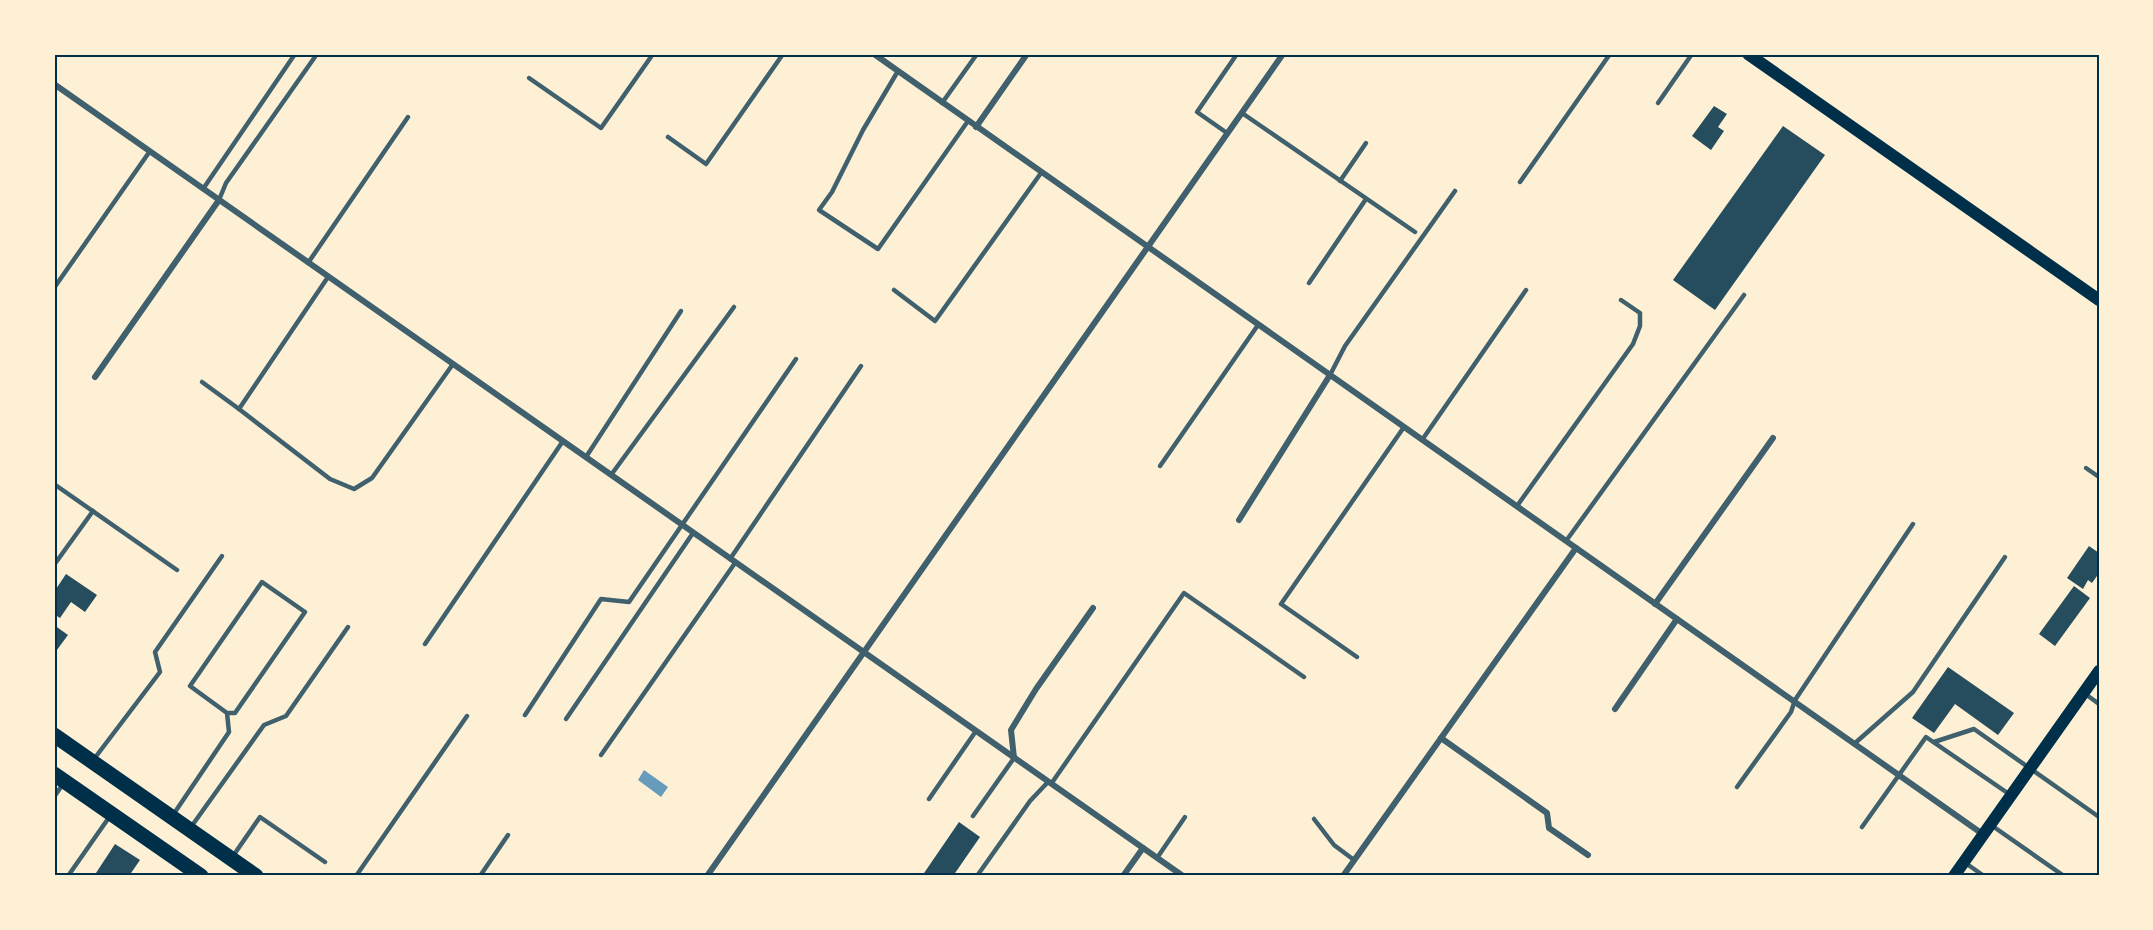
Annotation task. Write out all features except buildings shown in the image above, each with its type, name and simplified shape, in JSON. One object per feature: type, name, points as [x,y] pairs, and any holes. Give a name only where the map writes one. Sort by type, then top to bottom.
[{"type":"main road","points":[[1748,54],[2099,300]]},
{"type":"main road","points":[[1954,876],[2099,670]]},
{"type":"main road","points":[[54,735],[256,876]]},
{"type":"main road","points":[[59,778],[194,874]]},
{"type":"street","points":[[874,54],[1566,542],[1795,700],[1899,776],[1987,830]]},
{"type":"street","points":[[976,127],[1027,54]]},
{"type":"street","points":[[707,876],[1282,54]]},
{"type":"street","points":[[54,84],[1183,876]]},
{"type":"street","points":[[96,377],[219,200]]},
{"type":"street","points":[[1239,520],[1330,375]]},
{"type":"street","points":[[1655,604],[1773,438]]},
{"type":"street","points":[[1343,876],[1576,548]]},
{"type":"street","points":[[1014,758],[1011,729],[1093,608]]},
{"type":"street","points":[[1615,709],[1677,619]]},
{"type":"street","points":[[1441,738],[1546,813],[1549,828],[1588,855]]},
{"type":"street","points":[[1123,876],[1143,848]]},
{"type":"lane","points":[[203,189],[295,54]]},
{"type":"lane","points":[[219,200],[225,183],[317,54]]},
{"type":"lane","points":[[529,78],[601,128],[653,54]]},
{"type":"lane","points":[[668,137],[706,164],[783,54]]},
{"type":"lane","points":[[942,103],[977,54]]},
{"type":"lane","points":[[1227,133],[1197,112],[1237,54]]},
{"type":"lane","points":[[1520,182],[1610,54]]},
{"type":"lane","points":[[1658,103],[1692,54]]},
{"type":"lane","points":[[898,71],[819,210],[878,249],[968,121]]},
{"type":"lane","points":[[1242,113],[1415,232]]},
{"type":"lane","points":[[308,263],[408,117]]},
{"type":"lane","points":[[1340,181],[1366,143]]},
{"type":"lane","points":[[54,288],[150,152]]},
{"type":"lane","points":[[894,290],[935,321],[1041,173]]},
{"type":"lane","points":[[1330,375],[1345,346],[1455,191]]},
{"type":"lane","points":[[1309,283],[1366,199]]},
{"type":"lane","points":[[239,409],[328,277]]},
{"type":"lane","points":[[1422,440],[1526,290]]},
{"type":"lane","points":[[1566,542],[1744,295]]},
{"type":"lane","points":[[1517,507],[1633,344],[1641,326],[1640,313],[1621,300]]},
{"type":"lane","points":[[611,475],[734,307]]},
{"type":"lane","points":[[586,458],[681,311]]},
{"type":"lane","points":[[1160,466],[1258,325]]},
{"type":"lane","points":[[525,715],[601,599],[628,602],[796,359]]},
{"type":"lane","points":[[202,382],[330,479],[354,489],[372,478],[453,364]]},
{"type":"lane","points":[[601,755],[733,561],[861,366]]},
{"type":"lane","points":[[1357,657],[1281,604],[1404,427]]},
{"type":"lane","points":[[424,644],[563,441]]},
{"type":"lane","points":[[2086,468],[2099,477]]},
{"type":"lane","points":[[54,484],[177,570]]},
{"type":"lane","points":[[54,565],[93,511]]},
{"type":"lane","points":[[1737,786],[1791,712],[1795,700],[1913,524]]},
{"type":"lane","points":[[566,719],[693,533]]},
{"type":"lane","points":[[92,762],[160,672],[155,652],[222,556]]},
{"type":"lane","points":[[1854,744],[1913,692],[2005,557]]},
{"type":"lane","points":[[172,817],[230,732],[227,713],[190,686],[262,582],[305,612],[235,713],[227,713]]},
{"type":"lane","points":[[977,876],[1030,801],[1050,783],[1184,593],[1304,677]]},
{"type":"lane","points":[[189,830],[264,725],[286,716],[348,627]]},
{"type":"lane","points":[[2083,693],[2099,704]]},
{"type":"lane","points":[[356,876],[467,716]]},
{"type":"lane","points":[[1934,742],[1974,729],[2099,818]]},
{"type":"lane","points":[[929,799],[976,731]]},
{"type":"lane","points":[[1862,827],[1926,737],[2011,795]]},
{"type":"lane","points":[[973,816],[1014,758]]},
{"type":"lane","points":[[54,797],[59,778]]},
{"type":"lane","points":[[68,876],[112,814]]},
{"type":"lane","points":[[231,859],[260,817],[325,862]]},
{"type":"lane","points":[[1157,858],[1185,818]]},
{"type":"lane","points":[[1314,819],[1334,845],[1354,860]]},
{"type":"lane","points":[[1987,830],[2064,876]]},
{"type":"lane","points":[[480,876],[508,835]]},
{"type":"lane","points":[[1964,862],[1984,876]]},
{"type":"water","points":[[644,770],[668,787],[661,797],[638,780]]}]
